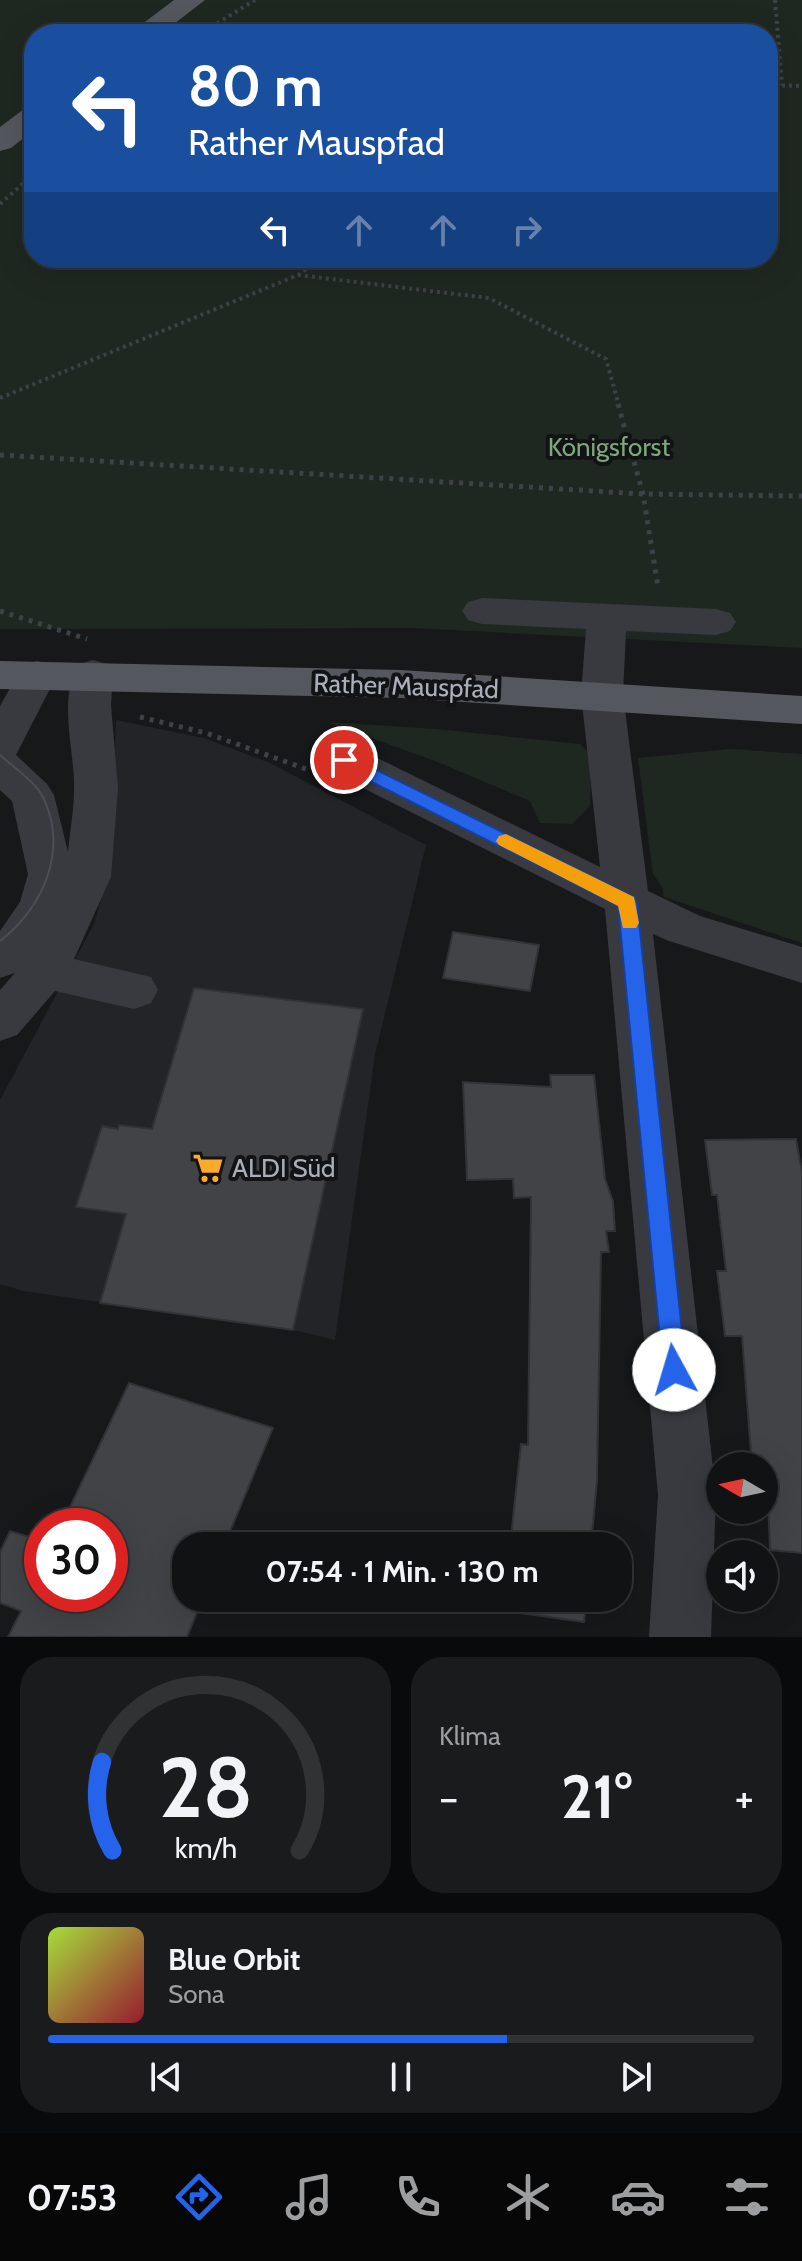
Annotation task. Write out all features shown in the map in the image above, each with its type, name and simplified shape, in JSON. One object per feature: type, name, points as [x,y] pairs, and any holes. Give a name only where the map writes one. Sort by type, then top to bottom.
[{"type":"main road","points":[[157,24],[192,0]]},
{"type":"main road","points":[[0,142],[24,123]]},
{"type":"main road","name":"Rather Mauspfad","points":[[19,675],[92,673],[602,694],[802,710]]},
{"type":"street","points":[[482,611],[716,622]]},
{"type":"street","points":[[607,616],[602,694],[627,902],[687,1495],[680,1637]]},
{"type":"street","points":[[0,1022],[45,971],[88,877],[96,788],[92,673]]},
{"type":"street","points":[[0,746],[19,675]]},
{"type":"street","points":[[344,760],[685,929],[802,965]]},
{"type":"street","points":[[0,765],[32,795],[51,874],[42,906],[9,955],[0,960]]},
{"type":"street","points":[[45,971],[134,990]]},
{"type":"path","points":[[216,24],[255,0]]},
{"type":"path","points":[[775,0],[777,24]]},
{"type":"path","points":[[778,36],[782,85]]},
{"type":"path","points":[[778,85],[802,86]]},
{"type":"path","points":[[0,204],[24,183]]},
{"type":"path","points":[[0,398],[298,275],[308,268]]},
{"type":"path","points":[[298,275],[489,298],[606,359],[643,494],[663,618]]},
{"type":"path","points":[[0,455],[643,494],[802,496]]},
{"type":"path","points":[[0,611],[92,673],[206,733],[322,776],[344,760]]},
{"type":"shaded area","points":[[116,720],[204,738],[270,763],[426,845],[375,1055],[335,1340],[293,1330],[23,1291],[0,1284],[0,1100],[94,924],[112,861]]},
{"type":"green space","name":"Königsforst","points":[[0,0],[802,0],[802,648],[413,628],[0,629]]},
{"type":"green space","points":[[327,722],[436,729],[580,744],[591,755],[590,806],[572,824],[540,823],[530,801],[435,761]]},
{"type":"green space","points":[[730,749],[802,754],[802,943],[664,897],[662,887],[653,874],[638,758]]},
{"type":"building","points":[[453,932],[539,945],[530,991],[443,978]]},
{"type":"building","name":"ALDI Süd","points":[[194,988],[363,1009],[293,1330],[100,1303],[126,1214],[76,1207],[102,1126],[152,1129]]},
{"type":"building","points":[[550,1075],[594,1075],[605,1179],[613,1201],[615,1231],[606,1231],[609,1252],[601,1252],[597,1480],[592,1532],[512,1532],[521,1444],[528,1445],[531,1197],[514,1198],[513,1179],[467,1180],[463,1082],[551,1087]]},
{"type":"building","points":[[796,1139],[802,1172],[802,1553],[778,1551],[778,1540],[770,1540],[769,1524],[778,1524],[778,1452],[751,1452],[742,1336],[725,1336],[717,1271],[726,1271],[717,1195],[712,1195],[705,1140]]},
{"type":"building","points":[[129,1383],[273,1428],[230,1532],[172,1532],[172,1612],[197,1612],[187,1637],[8,1637],[21,1611],[0,1603],[0,1552],[10,1531],[24,1535],[24,1612],[128,1612],[128,1508],[70,1508]]},
{"type":"building","points":[[514,1612],[585,1612],[584,1622]]},
{"type":"tram line","points":[[0,755],[41,793],[51,819],[53,839],[52,858],[39,895],[28,912],[0,941]]},
{"type":"slow traffic","points":[[506,841],[627,902],[630,923]]},
{"type":"place","name":"ALDI Süd","points":[[208,1168]]},
{"type":"route","points":[[344,760],[627,902],[674,1370]]}]
